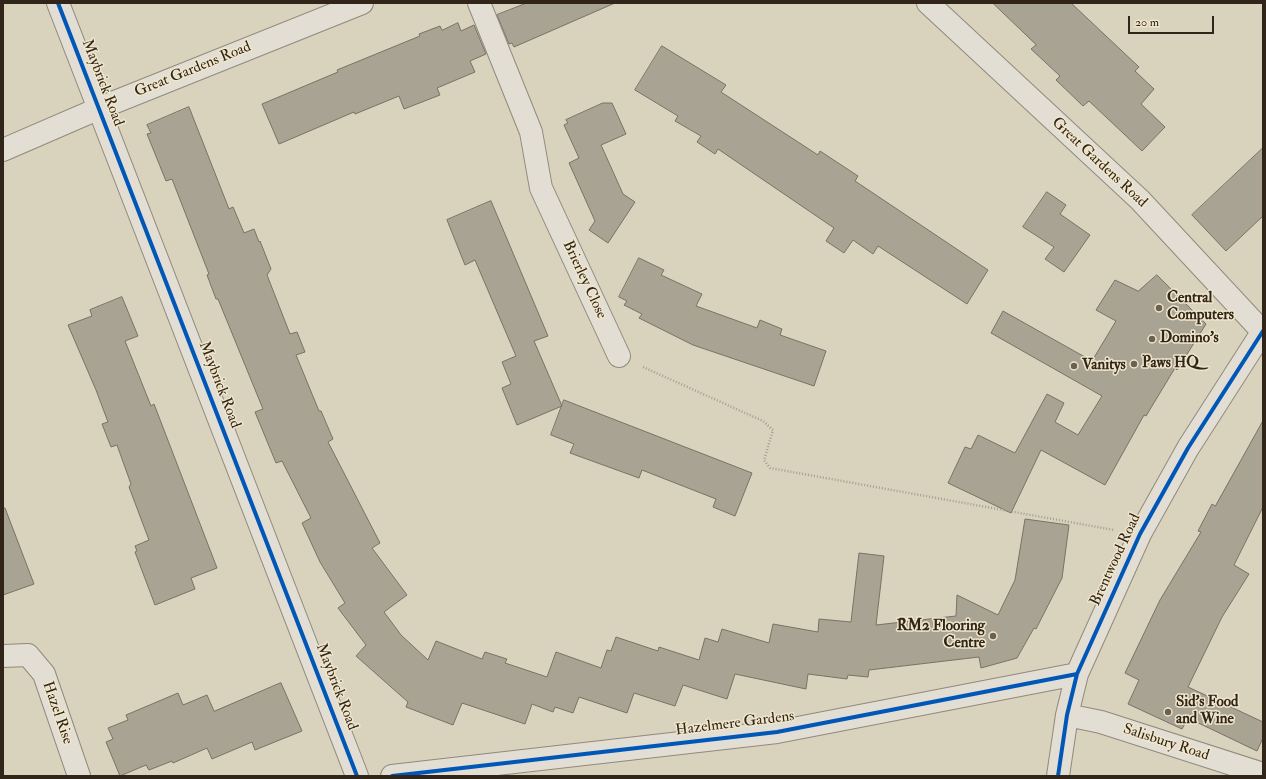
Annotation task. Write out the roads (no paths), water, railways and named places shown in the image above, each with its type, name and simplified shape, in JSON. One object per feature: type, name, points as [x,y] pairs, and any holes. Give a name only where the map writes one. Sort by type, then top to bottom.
[{"type":"street","name":"Maybrick Road","points":[[58,3],[100,108],[357,776]]},
{"type":"street","name":"Great Gardens Road","points":[[3,150],[100,108],[362,3]]},
{"type":"street","name":"Brierley Close","points":[[479,3],[531,132],[541,188],[619,356]]},
{"type":"street","name":"Great Gardens Road","points":[[928,3],[1140,200],[1260,339]]},
{"type":"street","name":"Brentwood Road","points":[[1058,776],[1067,715],[1077,674],[1140,534],[1188,448],[1260,339]]},
{"type":"street","name":"Hazel Rise","points":[[3,656],[28,655],[44,674],[79,776]]},
{"type":"street","name":"Hazelmere Gardens","points":[[392,776],[777,732],[1077,674]]},
{"type":"street","name":"Salisbury Road","points":[[1067,715],[1101,722],[1263,774]]},
{"type":"place","name":"Central Computers","points":[[1159,308]]},
{"type":"place","name":"Domino's","points":[[1152,339]]},
{"type":"place","name":"Paws HQ","points":[[1134,364]]},
{"type":"place","name":"Vanitys","points":[[1074,366]]},
{"type":"place","name":"RM2 Flooring Centre","points":[[993,636]]},
{"type":"place","name":"Sid's Food and Wine","points":[[1168,712]]}]
